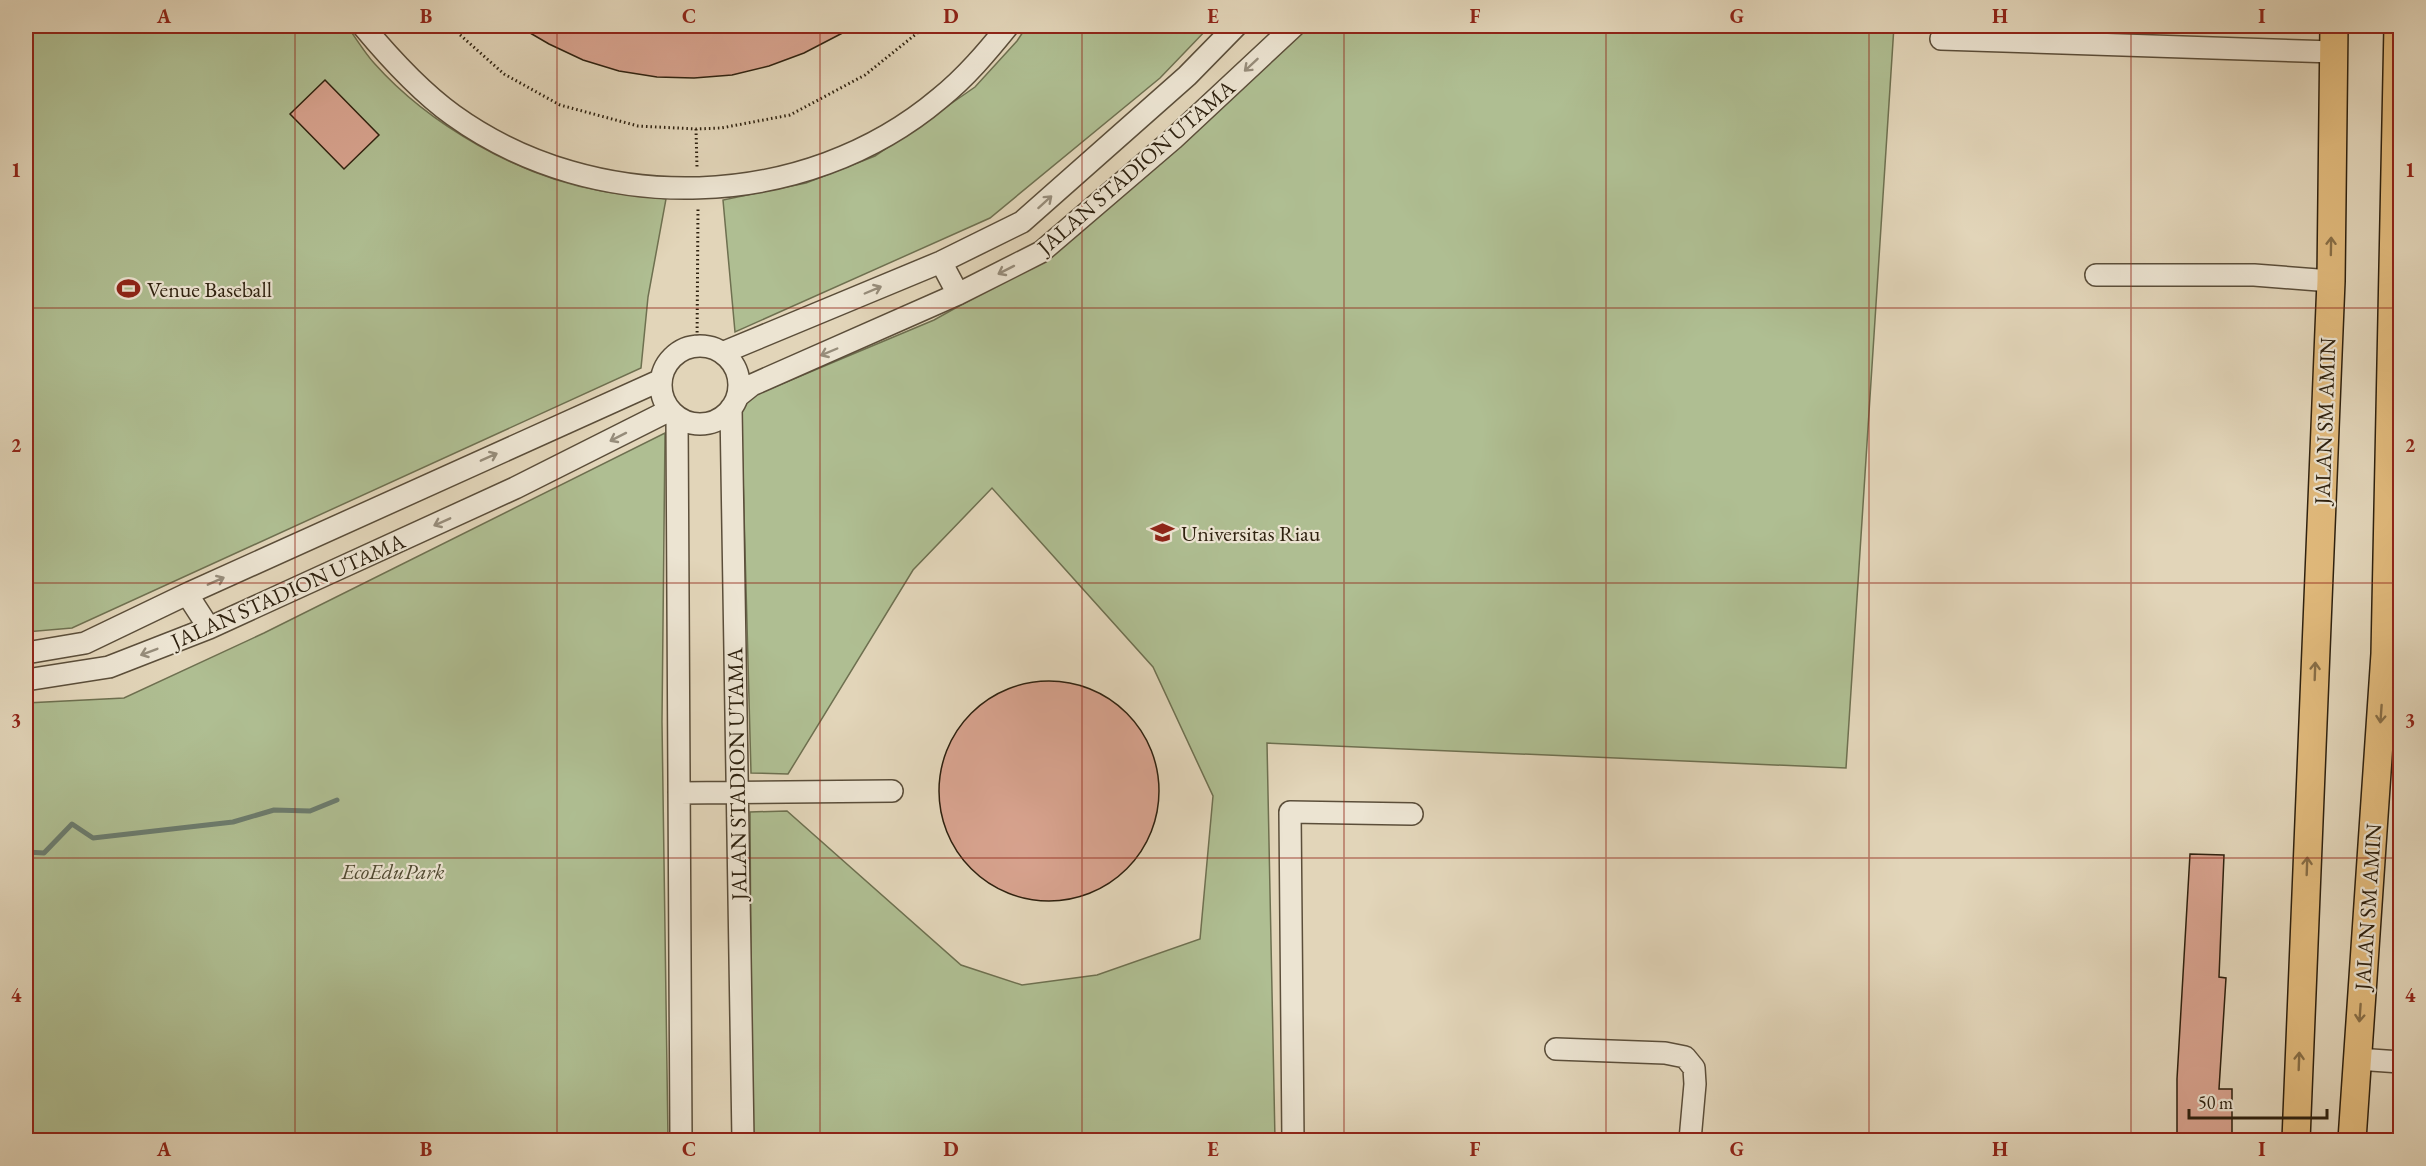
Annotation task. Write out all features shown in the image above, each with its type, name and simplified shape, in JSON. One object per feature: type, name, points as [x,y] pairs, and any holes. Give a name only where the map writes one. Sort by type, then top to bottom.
[{"type":"main road","name":"JALAN SM AMIN","points":[[2352,1140],[2385,654],[2397,217],[2398,26]]},
{"type":"main road","name":"JALAN SM AMIN","points":[[2296,1140],[2331,281],[2334,39]]},
{"type":"street","points":[[363,26],[389,57],[452,115],[496,142],[544,164],[594,179],[646,187],[698,189],[750,184],[801,172],[850,154],[896,129],[939,99],[977,64],[1008,26]]},
{"type":"street","name":"JALAN STADION UTAMA","points":[[722,353],[941,262],[1022,222],[1187,76],[1236,26]]},
{"type":"street","name":"JALAN STADION UTAMA","points":[[743,1140],[734,403],[752,384],[958,294],[1041,252],[1173,139],[1294,26]]},
{"type":"street","points":[[1941,39],[2334,39]]},
{"type":"street","points":[[941,262],[958,294]]},
{"type":"street","points":[[2096,275],[2254,276],[2331,281]]},
{"type":"street","points":[[674,414],[697,423],[710,423],[722,417],[734,403],[739,385],[737,372],[731,361],[710,347],[697,346],[685,349],[674,356],[666,366],[661,380],[662,391],[674,414],[681,1140]]},
{"type":"street","name":"JALAN STADION UTAMA","points":[[26,653],[85,643],[661,380]]},
{"type":"street","name":"JALAN STADION UTAMA","points":[[26,680],[109,667],[208,628],[674,414]]},
{"type":"street","points":[[188,594],[208,628]]},
{"type":"street","points":[[679,793],[892,792]]},
{"type":"street","points":[[1293,1140],[1290,812],[1412,814]]},
{"type":"street","points":[[1556,1049],[1665,1053],[1685,1057],[1694,1068],[1695,1084],[1690,1140]]},
{"type":"street","points":[[2357,1059],[2400,1062]]},
{"type":"path","points":[[450,26],[504,74],[560,105],[638,126],[696,129],[721,128],[790,115],[865,75],[926,26]]},
{"type":"path","points":[[696,129],[697,164]]},
{"type":"path","points":[[697,346],[698,189]]},
{"type":"green space","points":[[26,26],[347,26],[370,59],[396,86],[421,107],[478,145],[508,161],[571,184],[610,192],[666,199],[648,297],[641,368],[72,628],[26,632]]},
{"type":"green space","points":[[1027,26],[1210,26],[1160,78],[990,218],[735,332],[723,200],[806,183],[875,156],[975,87],[1017,41]]},
{"type":"green space","points":[[1300,26],[1894,26],[1846,768],[1267,743],[1275,1140],[752,1140],[750,812],[787,811],[961,965],[1022,985],[1097,975],[1200,939],[1213,796],[1153,667],[992,488],[913,570],[788,774],[751,773],[741,401],[934,320],[1046,258],[1251,81]]},
{"type":"green space","name":"EcoEduPark","points":[[665,433],[662,722],[668,1140],[26,1140],[26,703],[124,698],[264,633]]},
{"type":"building","points":[[518,26],[856,26],[804,53],[769,66],[732,75],[694,78],[657,77],[619,71],[583,60]]},
{"type":"building","points":[[325,80],[379,135],[344,169],[290,114]]},
{"type":"building","points":[[1038,681],[1060,681],[1091,689],[1110,699],[1127,713],[1141,730],[1151,749],[1157,769],[1159,791],[1157,813],[1151,833],[1141,852],[1127,869],[1110,883],[1081,897],[1060,901],[1038,901],[1017,897],[997,888],[979,876],[964,861],[943,823],[939,802],[939,780],[943,759],[952,739],[964,721],[979,706],[1017,685]]},
{"type":"building","points":[[2190,854],[2224,855],[2219,977],[2226,978],[2219,1089],[2232,1089],[2232,1140],[2177,1140],[2177,1079]]},
{"type":"waterway","points":[[26,852],[44,853],[72,824],[93,838],[233,822],[274,810],[310,811],[337,800]]},
{"type":"place","name":"Venue Baseball","points":[[129,289]]},
{"type":"place","name":"Universitas Riau","points":[[1163,533]]}]
